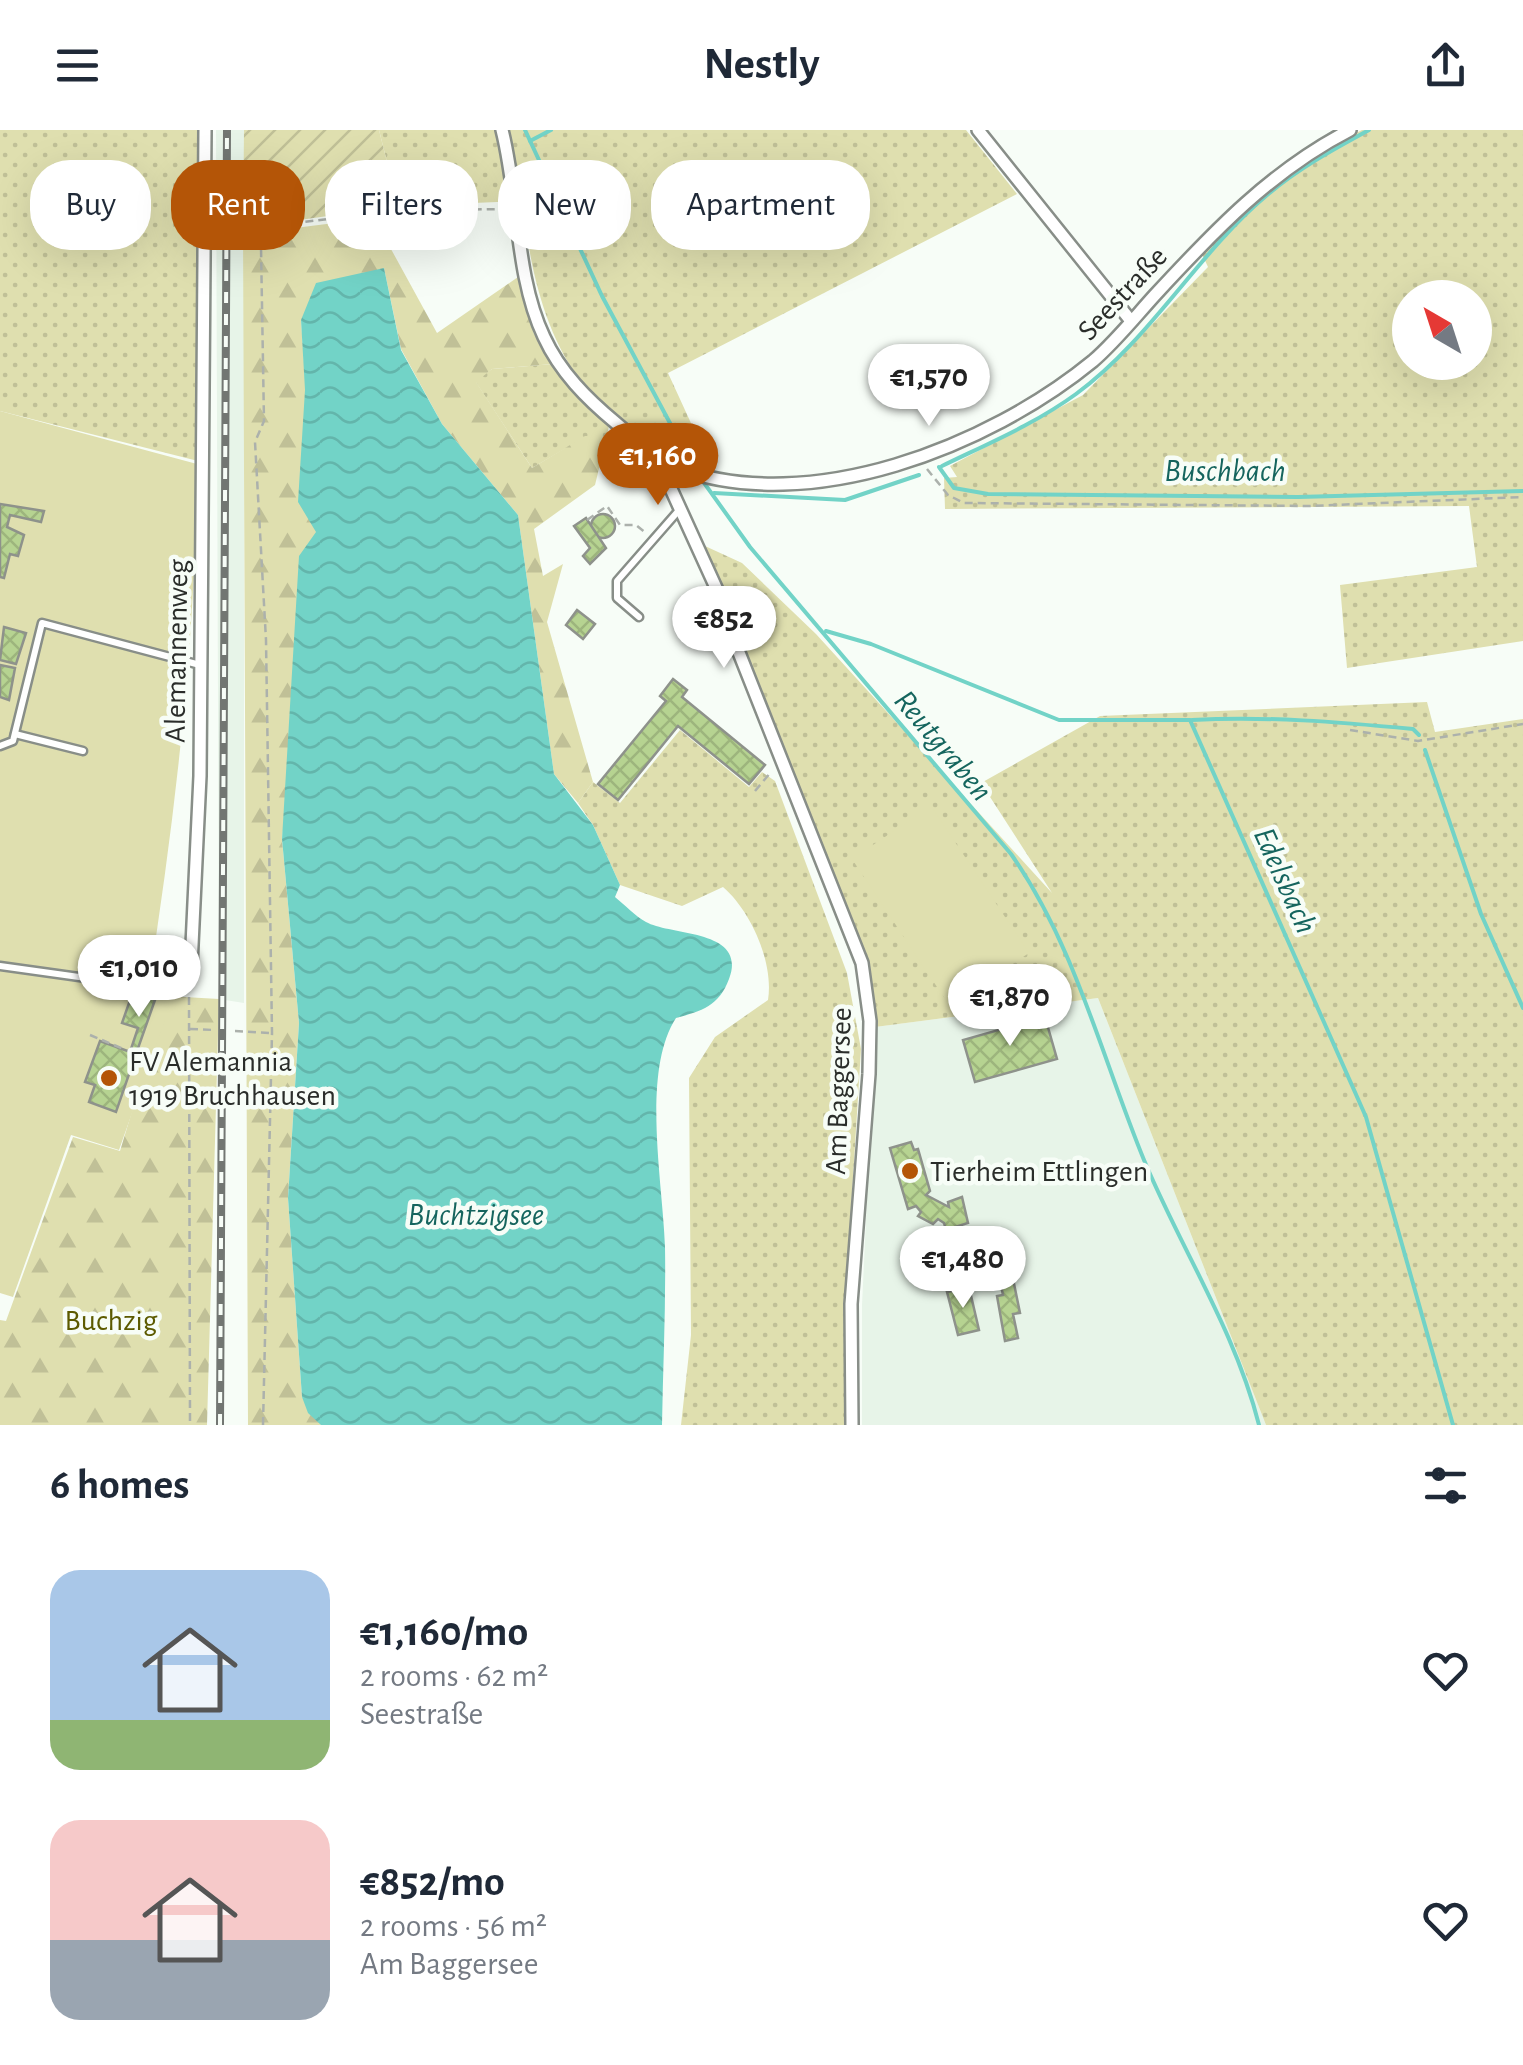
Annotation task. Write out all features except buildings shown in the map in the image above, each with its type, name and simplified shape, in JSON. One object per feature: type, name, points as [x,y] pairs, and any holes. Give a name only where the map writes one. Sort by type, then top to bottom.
[{"type":"street","name":"Alemannenweg","points":[[182,986],[191,966],[201,666],[206,130]]},
{"type":"street","name":"Seestraße","points":[[502,130],[508,160]]},
{"type":"street","points":[[978,130],[1131,322]]},
{"type":"street","name":"Seestraße","points":[[524,250],[532,303],[561,368],[593,404],[679,468],[706,476],[781,485],[829,482],[872,472],[945,445],[1044,397],[1098,357],[1224,221],[1274,178],[1350,130]]},
{"type":"street","points":[[679,468],[667,480],[681,508]]},
{"type":"street","name":"Am Baggersee","points":[[681,508],[862,963],[870,1021],[870,1074],[851,1304],[852,1425]]},
{"type":"lane","points":[[639,618],[618,598],[616,581],[681,508]]},
{"type":"lane","points":[[0,746],[13,742],[42,624],[201,666]]},
{"type":"lane","points":[[15,734],[83,750]]},
{"type":"lane","points":[[0,966],[165,988],[182,986]]},
{"type":"path","points":[[263,1425],[272,1032],[266,640],[256,515],[255,442],[264,421],[261,247],[280,225],[392,211],[498,208]]},
{"type":"path","points":[[936,481],[948,495],[964,503],[1308,506],[1523,497]]},
{"type":"path","points":[[587,520],[607,506],[620,525],[640,528]]},
{"type":"path","points":[[1350,730],[1418,741],[1523,724]]},
{"type":"path","points":[[755,791],[768,775]]},
{"type":"path","points":[[182,986],[188,993],[190,1029],[190,1425]]},
{"type":"path","points":[[190,1029],[214,1030]]},
{"type":"path","points":[[236,1031],[272,1032]]},
{"type":"path","points":[[90,1036],[126,1050]]},
{"type":"shaded area","points":[[216,130],[244,130],[244,160],[216,160]]},
{"type":"shaded area","points":[[216,250],[244,250],[244,1003],[219,999]]},
{"type":"shaded area","points":[[1098,998],[1266,1425],[862,1425],[862,1305],[875,1027]]},
{"type":"green space","points":[[0,130],[206,130],[205,160],[171,160],[171,250],[203,250],[198,461],[0,411]]},
{"type":"green space","points":[[244,130],[379,130],[386,160],[325,160],[325,216],[305,219],[305,160],[244,160]]},
{"type":"green space","points":[[379,130],[966,130],[1017,194],[668,373],[707,458],[662,444],[624,424],[594,397],[570,365],[551,328],[538,288],[530,250],[631,250],[631,160],[498,160],[498,202],[478,203],[478,160],[386,160]]},
{"type":"green space","points":[[1362,130],[1523,130],[1523,641],[1347,668],[1340,585],[1477,567],[1469,506],[945,509],[944,478],[957,477],[950,466],[1083,395],[1208,267],[1201,252],[1256,200],[1318,155]]},
{"type":"green space","points":[[325,224],[325,250],[392,250],[437,333],[518,277],[534,334],[553,364],[492,369],[476,382],[532,468],[585,436],[607,436],[595,485],[534,529],[543,576],[563,564],[547,622],[593,782],[578,803],[554,774],[518,515],[442,424],[401,349],[384,268],[301,320],[316,532],[282,839],[299,1023],[288,1198],[302,1397],[321,1425],[248,1425],[243,250],[305,250],[305,227]]},
{"type":"green space","points":[[553,364],[609,425],[607,436],[585,437],[532,468],[475,381],[492,369]]},
{"type":"green space","points":[[0,411],[197,464],[193,596],[182,728],[148,990],[174,994],[119,1150],[71,1135],[13,1297],[0,1293]]},
{"type":"green space","points":[[705,546],[742,563],[816,634],[1052,893],[981,783],[1100,716],[1427,702],[1435,732],[1523,719],[1523,1425],[1266,1425],[1098,998],[875,1027],[868,967]]},
{"type":"green space","points":[[680,730],[749,787],[762,772],[775,781],[847,973],[861,1049],[845,1306],[847,1425],[681,1425],[691,1335],[689,1078],[715,1037],[768,1000],[767,970],[751,924],[723,887],[682,906],[620,885],[593,825],[578,803],[593,782],[620,803]]},
{"type":"green space","points":[[931,806],[1029,953],[949,1005],[852,859]]},
{"type":"green space","name":"Buchzig","points":[[167,996],[219,999],[207,1425],[0,1425],[0,1320],[6,1321],[73,1137],[120,1151]]},
{"type":"water","name":"Buchtzigsee","points":[[384,268],[401,350],[442,424],[518,515],[554,774],[593,825],[620,885],[615,897],[646,922],[718,943],[728,951],[732,963],[725,988],[715,1001],[702,1010],[676,1018],[665,1041],[659,1068],[657,1129],[665,1269],[662,1425],[321,1425],[308,1413],[302,1397],[288,1198],[299,1023],[282,839],[299,556],[316,532],[298,502],[305,390],[301,320],[316,283]]},
{"type":"waterway","name":"Reutgraben","points":[[525,130],[602,296],[694,468]]},
{"type":"waterway","points":[[530,141],[551,130]]},
{"type":"waterway","points":[[942,466],[1027,424],[1076,394],[1127,349],[1218,243],[1266,196],[1303,168],[1369,130]]},
{"type":"waterway","name":"Buschbach","points":[[939,467],[954,488],[988,494],[1298,497],[1523,491]]},
{"type":"waterway","name":"Buschbach","points":[[714,493],[845,500],[919,475]]},
{"type":"waterway","name":"Reutgraben","points":[[702,480],[750,547],[1011,854],[1033,889],[1086,1003],[1144,1160],[1236,1356],[1259,1425]]},
{"type":"waterway","name":"Edelsbach","points":[[826,631],[871,644],[1059,720],[1190,720],[1366,1117],[1453,1425]]},
{"type":"waterway","points":[[1192,720],[1330,722],[1413,729],[1419,735]]},
{"type":"waterway","points":[[1425,750],[1481,914],[1523,1008]]},
{"type":"railway","points":[[220,1425],[227,130]]},
{"type":"place","name":"FV Alemannia 1919 Bruchhausen","points":[[109,1078]]},
{"type":"place","name":"Tierheim Ettlingen","points":[[910,1171]]}]
